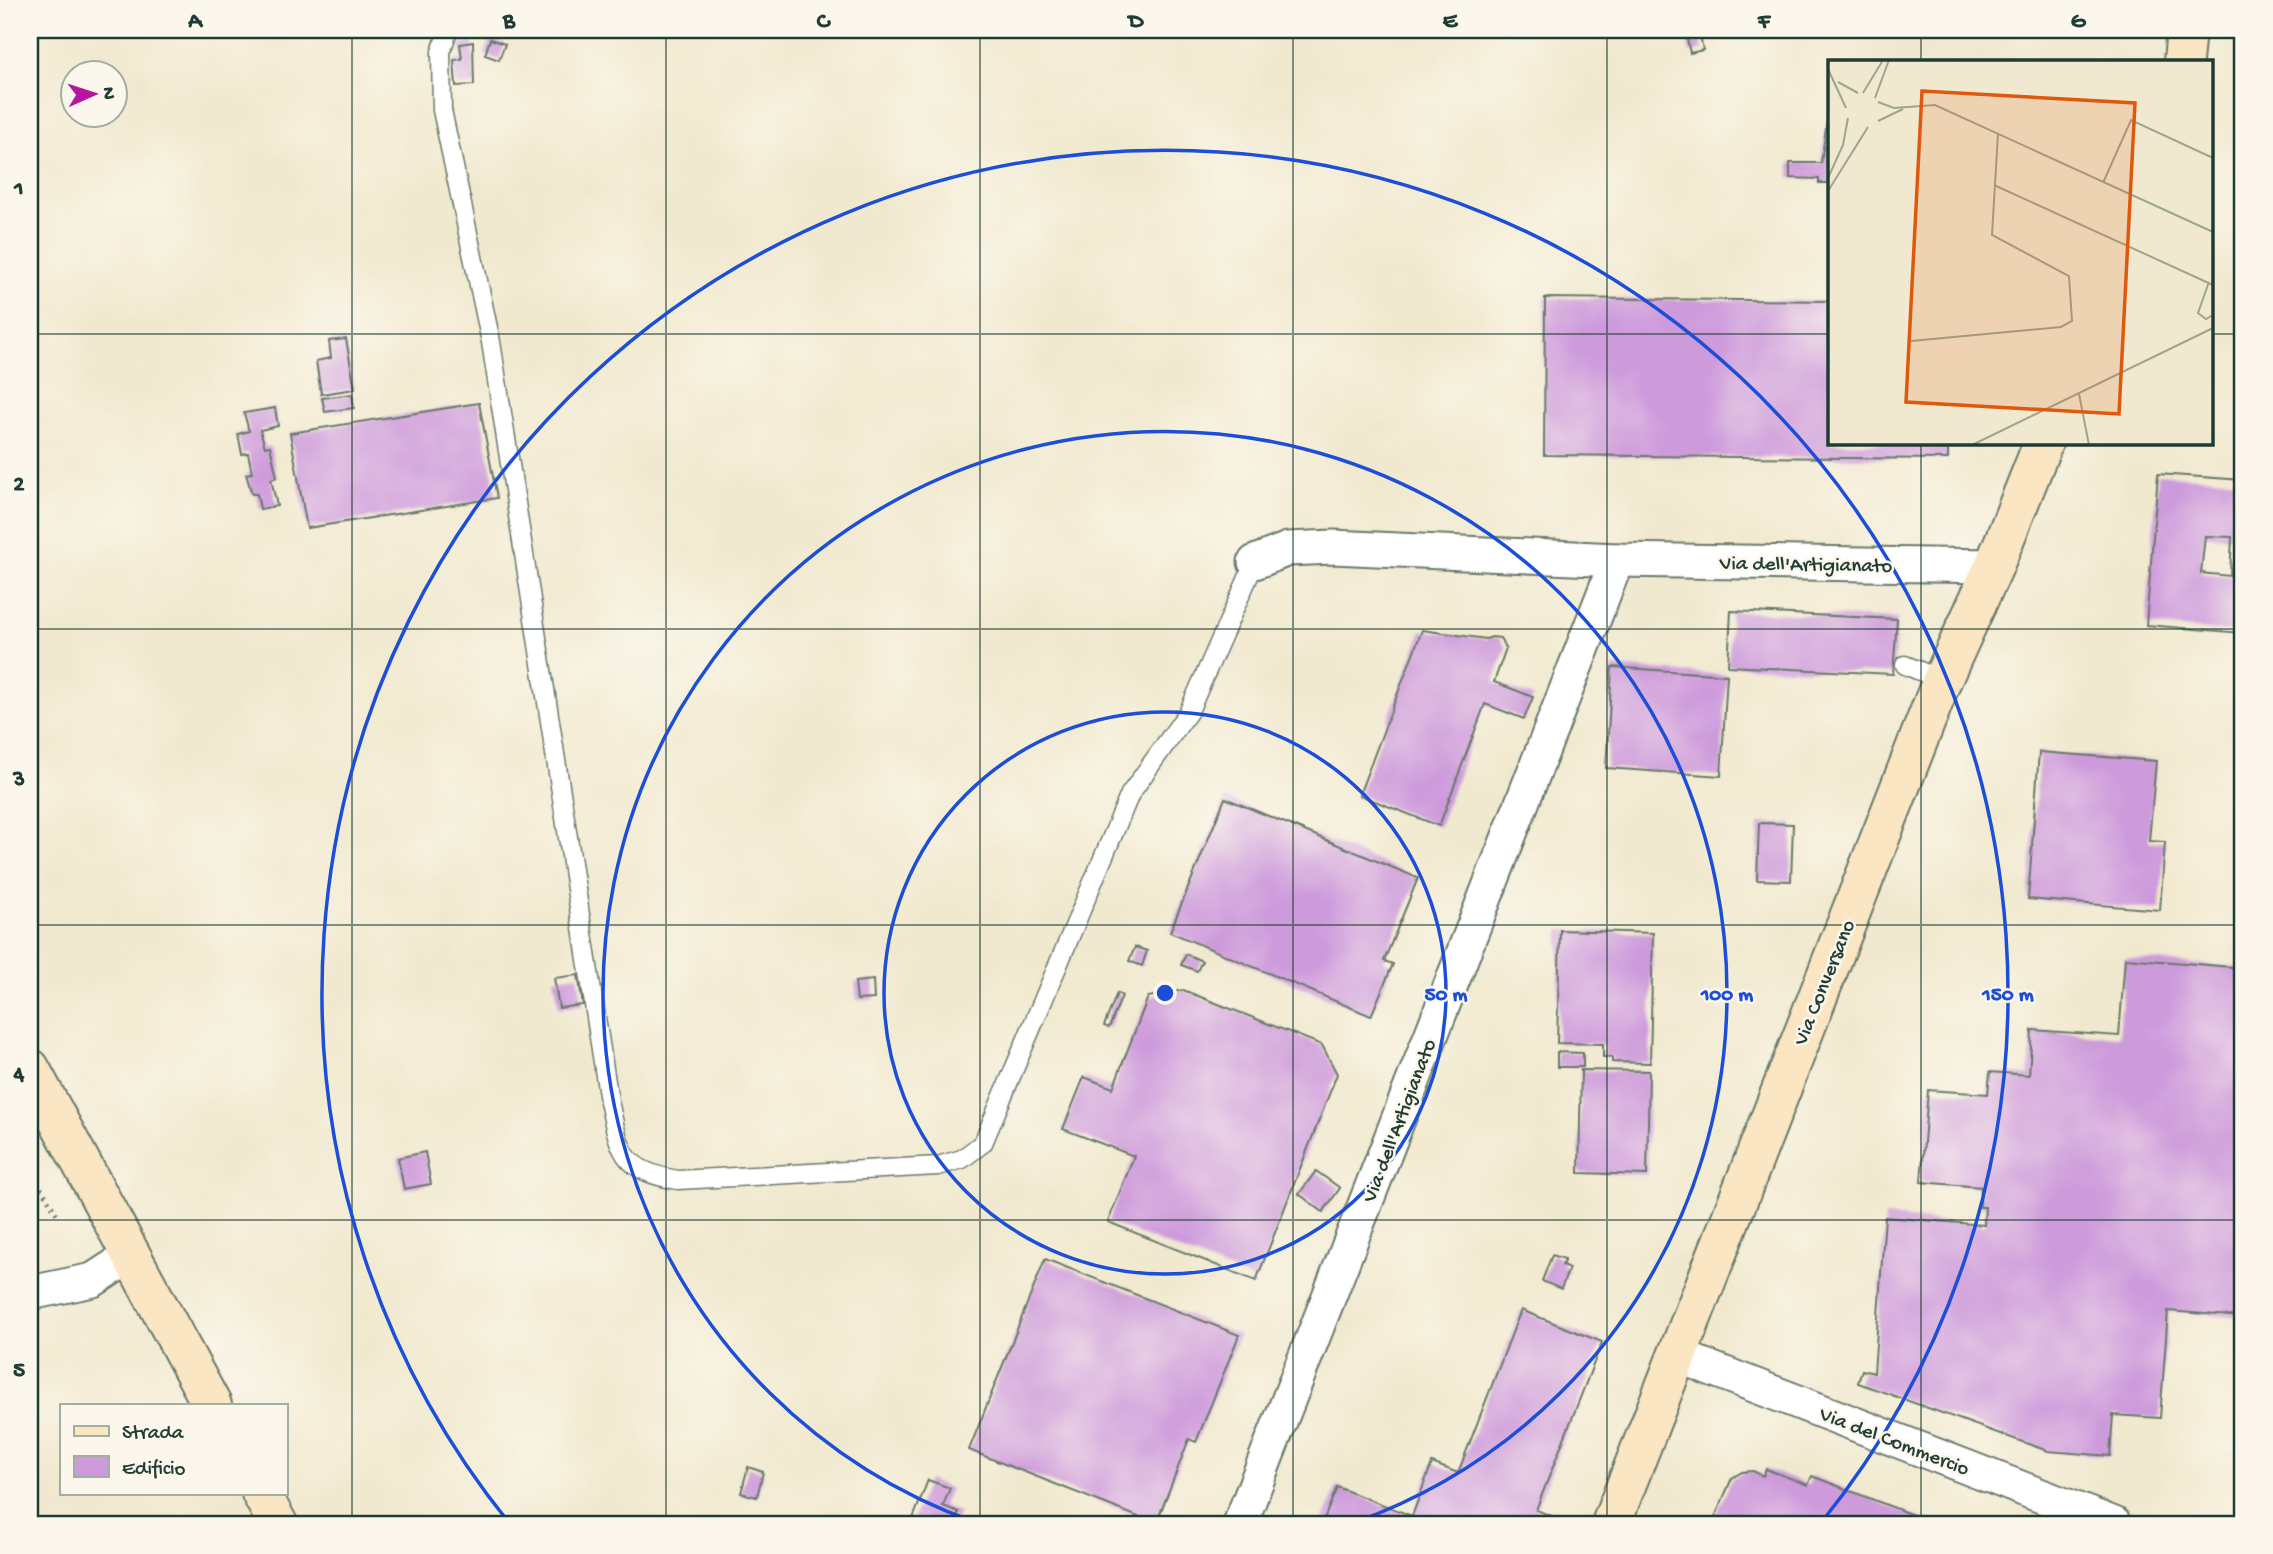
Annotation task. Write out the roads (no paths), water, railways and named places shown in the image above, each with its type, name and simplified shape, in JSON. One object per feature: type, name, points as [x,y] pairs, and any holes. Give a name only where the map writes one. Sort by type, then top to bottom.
[{"type":"street","points":[[2183,60],[2186,30]]},
{"type":"street","name":"Via Conversano","points":[[1611,1524],[1942,680],[1994,566],[2043,444]]},
{"type":"street","name":"Via dell'Artigianato","points":[[1255,562],[1288,548],[1333,547],[1617,560],[1994,566]]},
{"type":"street","name":"Via dell'Artigianato","points":[[1240,1524],[1617,560]]},
{"type":"street","points":[[30,1068],[211,1404]]},
{"type":"street","points":[[30,1293],[93,1280],[130,1256]]},
{"type":"street","name":"Via del Commercio","points":[[1676,1355],[2114,1524]]},
{"type":"street","points":[[262,1494],[278,1524]]},
{"type":"lane","points":[[448,30],[441,52],[442,110],[491,342],[609,1101],[620,1148],[633,1164],[654,1176],[678,1180],[938,1166],[962,1159],[983,1143],[1130,794],[1189,711],[1255,562]]},
{"type":"lane","points":[[1905,665],[1942,680]]}]
